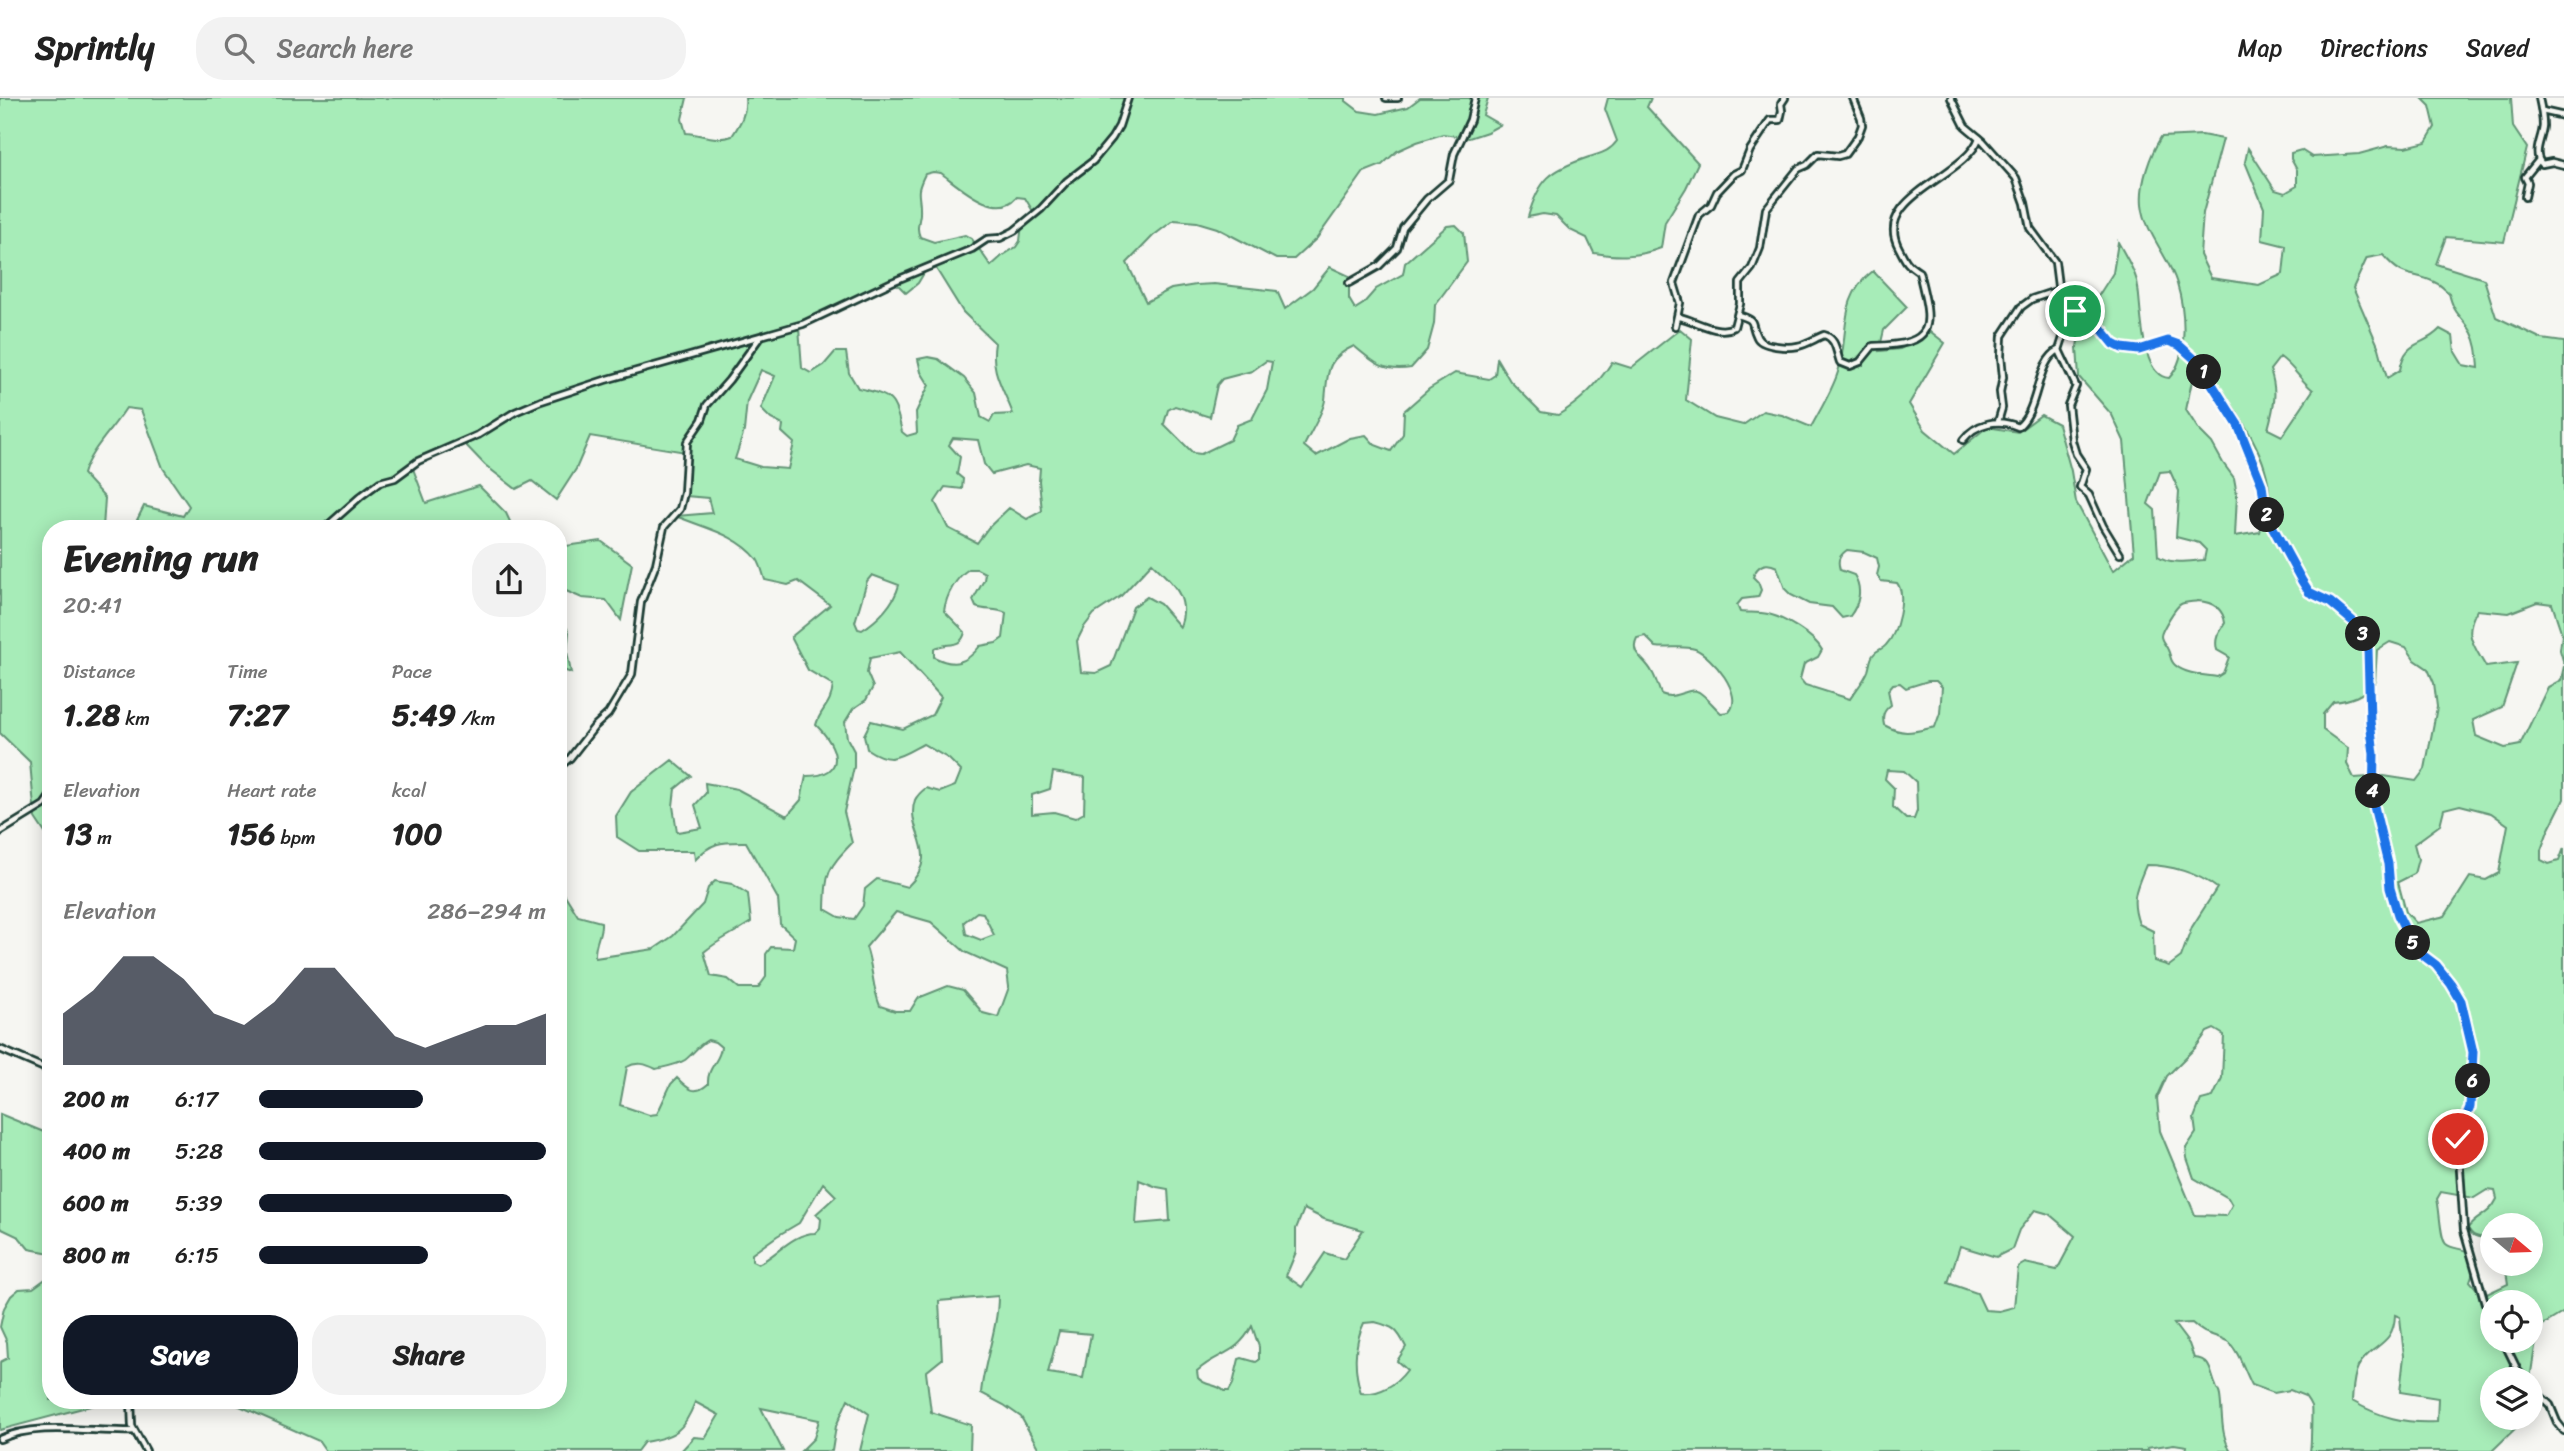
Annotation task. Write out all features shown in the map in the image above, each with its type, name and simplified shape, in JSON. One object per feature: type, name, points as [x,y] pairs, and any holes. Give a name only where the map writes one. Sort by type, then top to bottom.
[{"type":"street","points":[[334,520],[380,482],[396,478],[418,461],[478,435],[514,412],[594,383],[803,324],[892,282],[972,249],[987,239],[1000,238],[1014,231],[1041,209],[1067,181],[1093,161],[1119,126],[1128,98]]},
{"type":"street","points":[[1385,98],[1398,98]]},
{"type":"street","points":[[1349,283],[1379,266],[1397,248],[1403,229],[1427,199],[1449,180],[1454,154],[1470,120],[1475,98]]},
{"type":"street","points":[[1675,326],[1680,303],[1674,283],[1699,215],[1711,205],[1717,192],[1742,170],[1750,150],[1770,121],[1780,120],[1783,111],[1781,104],[1785,98]]},
{"type":"street","points":[[1678,317],[1728,330],[1734,327],[1738,315],[1740,283],[1752,268],[1760,248],[1766,209],[1798,169],[1807,165],[1818,154],[1845,154],[1858,136],[1862,125],[1853,98]]},
{"type":"street","points":[[1951,98],[1965,126],[2017,178],[2030,229],[2055,262],[2063,300],[2100,327],[2114,344],[2122,348],[2139,350],[2168,341],[2179,345],[2198,362],[2238,425],[2262,485],[2266,515],[2302,581],[2309,592],[2330,602],[2362,629],[2368,649],[2370,721],[2374,754],[2373,802],[2388,864],[2390,888],[2398,915],[2410,939],[2420,953],[2436,965],[2461,1001],[2473,1052],[2470,1107],[2458,1139],[2464,1230],[2481,1290]]},
{"type":"street","points":[[2539,98],[2543,125],[2537,152],[2538,160],[2542,164],[2552,162],[2564,165]]},
{"type":"street","points":[[2542,111],[2564,116]]},
{"type":"street","points":[[1738,315],[1751,318],[1756,337],[1767,344],[1797,347],[1824,335],[1830,337],[1834,341],[1840,362],[1850,366],[1860,362],[1873,346],[1892,347],[1921,335],[1929,324],[1929,316],[1919,272],[1906,263],[1894,240],[1892,229],[1914,194],[1925,190],[1969,155],[1979,138]]},
{"type":"street","points":[[2525,197],[2528,183],[2525,177],[2538,160]]},
{"type":"street","points":[[1998,422],[2002,408],[2000,392],[2003,377],[2003,336],[2021,307],[2032,299],[2059,290]]},
{"type":"street","points":[[1963,440],[1972,428],[1998,422],[2018,427],[2023,423],[2033,403],[2048,358],[2059,350],[2071,313],[2075,311]]},
{"type":"street","points":[[567,760],[608,714],[632,674],[640,602],[656,564],[664,527],[680,509],[684,493],[687,442],[702,420],[707,405],[729,380],[760,336]]},
{"type":"street","points":[[2059,350],[2076,386],[2068,405],[2072,441],[2076,454],[2086,469],[2080,486],[2089,495],[2102,526],[2120,554]]},
{"type":"street","points":[[0,832],[42,806]]},
{"type":"street","points":[[0,1049],[42,1067]]},
{"type":"street","points":[[2543,1396],[2564,1432]]},
{"type":"street","points":[[132,1409],[134,1431],[146,1451]]},
{"type":"street","points":[[0,1439],[52,1430],[134,1431]]},
{"type":"green space","points":[[0,98],[687,98],[682,119],[686,133],[726,138],[732,136],[738,127],[744,113],[745,98],[1346,98],[1346,101],[1359,111],[1378,114],[1408,107],[1420,98],[1488,98],[1483,115],[1500,125],[1469,138],[1443,134],[1417,142],[1397,151],[1382,165],[1364,172],[1317,238],[1294,259],[1276,259],[1217,228],[1197,222],[1174,220],[1153,236],[1127,263],[1146,302],[1171,289],[1214,284],[1277,291],[1285,309],[1313,288],[1330,267],[1349,276],[1349,299],[1355,309],[1376,289],[1403,274],[1405,263],[1447,226],[1456,225],[1464,233],[1467,262],[1435,305],[1434,324],[1427,350],[1411,368],[1402,369],[1380,365],[1354,346],[1338,356],[1330,368],[1322,410],[1304,446],[1316,456],[1350,438],[1366,435],[1375,445],[1391,451],[1403,434],[1404,411],[1429,389],[1455,373],[1489,379],[1495,375],[1497,359],[1510,381],[1541,412],[1558,415],[1588,392],[1612,362],[1631,368],[1680,329],[1692,339],[1686,400],[1715,418],[1743,425],[1763,411],[1782,415],[1811,427],[1838,372],[1849,305],[1854,293],[1873,271],[1907,307],[1884,330],[1879,351],[1900,349],[1931,332],[1945,343],[1909,404],[1925,430],[1954,454],[1987,427],[2018,432],[2041,415],[2058,424],[2076,502],[2113,571],[2134,554],[2124,441],[2112,415],[2079,377],[2077,347],[2081,323],[2113,273],[2118,242],[2137,281],[2144,338],[2152,366],[2159,374],[2169,378],[2180,358],[2184,333],[2180,295],[2173,274],[2148,225],[2142,204],[2147,169],[2161,137],[2202,135],[2223,139],[2203,213],[2200,255],[2211,278],[2259,285],[2283,274],[2286,246],[2262,240],[2264,208],[2245,162],[2248,148],[2275,190],[2285,193],[2297,186],[2297,170],[2291,153],[2301,150],[2312,157],[2359,154],[2388,146],[2406,147],[2426,142],[2435,127],[2430,106],[2422,98],[2511,98],[2513,127],[2527,148],[2504,242],[2446,237],[2436,264],[2484,279],[2496,317],[2542,339],[2564,342],[2564,664],[2560,650],[2562,634],[2552,604],[2537,602],[2509,613],[2477,610],[2470,633],[2486,667],[2517,663],[2502,707],[2473,720],[2476,736],[2505,748],[2520,745],[2548,687],[2561,680],[2564,666],[2564,799],[2548,831],[2541,850],[2541,860],[2549,864],[2559,861],[2564,848],[2564,1312],[2543,1325],[2543,1290],[2495,1290],[2508,1284],[2507,1276],[2543,1276],[2543,1213],[2486,1213],[2497,1199],[2495,1191],[2487,1190],[2474,1198],[2441,1192],[2437,1199],[2444,1241],[2448,1246],[2468,1252],[2475,1266],[2470,1281],[2480,1293],[2480,1353],[2534,1353],[2532,1367],[2480,1367],[2480,1430],[2514,1430],[2492,1451],[2310,1451],[2311,1409],[2305,1396],[2290,1390],[2274,1393],[2252,1385],[2231,1344],[2202,1331],[2192,1323],[2174,1324],[2189,1344],[2194,1358],[2204,1361],[2210,1368],[2220,1394],[2223,1431],[2231,1451],[2186,1451],[2187,1446],[2174,1444],[2147,1448],[2149,1451],[1040,1451],[1021,1417],[981,1393],[996,1320],[998,1296],[939,1301],[942,1359],[926,1372],[931,1412],[971,1425],[970,1451],[860,1451],[869,1414],[848,1399],[836,1426],[832,1451],[801,1451],[814,1438],[819,1420],[761,1408],[783,1451],[681,1451],[694,1437],[705,1438],[719,1415],[695,1402],[687,1420],[677,1431],[664,1438],[644,1442],[637,1451],[326,1451],[319,1441],[246,1409],[567,1409],[567,898],[578,916],[601,922],[595,958],[654,949],[673,936],[703,904],[708,888],[715,881],[732,884],[748,894],[751,922],[704,952],[711,976],[728,979],[739,988],[758,988],[766,977],[766,954],[771,947],[793,948],[795,938],[780,924],[778,899],[746,842],[712,846],[695,860],[694,851],[639,851],[617,837],[616,816],[631,792],[672,760],[691,776],[675,789],[673,806],[677,832],[702,828],[695,805],[706,793],[705,783],[737,789],[787,816],[801,800],[806,776],[820,775],[834,765],[833,750],[816,725],[830,698],[833,685],[808,670],[791,637],[830,605],[798,581],[788,585],[765,580],[757,559],[740,543],[676,516],[712,513],[708,498],[686,496],[686,452],[590,436],[576,469],[556,500],[532,481],[516,489],[485,465],[462,441],[424,455],[412,466],[426,503],[479,486],[506,513],[509,520],[137,520],[144,506],[183,516],[189,506],[163,468],[141,410],[126,408],[96,448],[83,474],[105,498],[104,520],[42,520],[42,828],[35,818],[30,762],[0,733]],"holes":[[[941,173],[968,193],[989,204],[999,205],[1017,197],[1025,198],[1034,213],[1022,224],[1020,241],[1016,247],[991,266],[972,239],[965,235],[934,242],[920,237],[919,191],[925,174]],[[2383,255],[2397,269],[2441,286],[2449,293],[2456,311],[2474,337],[2479,368],[2463,365],[2455,352],[2453,336],[2440,329],[2410,348],[2402,360],[2400,370],[2387,378],[2379,348],[2353,288],[2367,258]],[[935,267],[963,312],[995,343],[996,371],[1013,414],[994,415],[990,422],[981,417],[976,393],[964,378],[938,359],[918,359],[921,372],[929,385],[916,412],[917,433],[907,436],[902,432],[897,411],[890,400],[879,393],[858,388],[849,373],[846,352],[835,352],[824,365],[811,373],[802,368],[799,327],[858,296],[896,283],[906,293],[918,283],[927,268]],[[2197,356],[2246,427],[2264,467],[2269,486],[2268,505],[2260,532],[2235,536],[2237,494],[2234,478],[2212,443],[2199,430],[2186,410]],[[2280,357],[2313,390],[2282,436],[2268,429],[2274,392],[2270,370]],[[1266,361],[1272,362],[1267,390],[1252,419],[1237,425],[1230,440],[1201,454],[1193,453],[1164,424],[1168,410],[1175,406],[1210,417],[1217,385],[1222,379],[1252,371]],[[761,370],[775,376],[761,409],[771,419],[783,425],[782,432],[794,443],[788,469],[761,467],[735,459],[744,431],[747,401]],[[953,438],[978,440],[984,464],[992,474],[1026,465],[1040,468],[1042,511],[1027,519],[1009,508],[977,543],[948,528],[935,502],[945,487],[962,489],[963,479],[957,474],[960,457],[949,445]],[[2170,471],[2179,491],[2176,537],[2199,543],[2206,550],[2204,560],[2174,561],[2158,556],[2155,510],[2148,504],[2160,472]],[[1847,550],[1864,552],[1877,558],[1877,575],[1881,581],[1897,583],[1901,596],[1894,632],[1886,645],[1871,658],[1866,675],[1850,699],[1805,685],[1800,679],[1804,664],[1818,657],[1822,650],[1813,639],[1782,619],[1765,613],[1740,612],[1737,605],[1742,599],[1758,597],[1761,590],[1753,577],[1759,567],[1769,564],[1777,567],[1785,589],[1791,595],[1809,604],[1832,607],[1842,618],[1850,616],[1858,601],[1859,591],[1854,575],[1840,570],[1839,559]],[[1152,563],[1178,591],[1183,607],[1180,627],[1160,604],[1147,597],[1133,607],[1111,666],[1096,673],[1081,672],[1077,641],[1094,614],[1121,596]],[[977,569],[985,573],[973,600],[976,607],[1006,613],[1003,638],[996,643],[980,646],[970,657],[953,663],[934,657],[934,649],[957,643],[963,638],[965,632],[944,611],[952,587],[964,572]],[[872,575],[899,585],[885,611],[874,621],[862,630],[858,629],[855,622],[867,581]],[[2198,601],[2208,603],[2219,610],[2225,623],[2218,635],[2216,646],[2217,650],[2229,657],[2223,673],[2217,677],[2195,674],[2179,668],[2172,662],[2161,636],[2169,619],[2181,604]],[[1645,636],[1656,647],[1690,648],[1702,653],[1710,659],[1730,686],[1733,705],[1729,712],[1721,713],[1699,692],[1691,691],[1672,696],[1661,694],[1649,667],[1636,652],[1637,638]],[[2390,642],[2406,647],[2415,660],[2428,669],[2434,683],[2437,707],[2425,769],[2416,781],[2384,776],[2354,778],[2347,764],[2348,748],[2323,730],[2323,714],[2333,702],[2361,694],[2375,682],[2377,650]],[[900,652],[941,697],[932,715],[903,729],[871,721],[864,735],[867,749],[889,758],[908,753],[923,744],[949,759],[961,771],[955,786],[940,792],[926,788],[915,800],[914,822],[923,853],[918,875],[907,887],[877,879],[865,889],[863,906],[854,919],[839,917],[825,909],[826,887],[837,859],[852,843],[844,812],[854,767],[854,751],[847,738],[845,722],[853,709],[866,700],[873,687],[867,673],[870,658]],[[1936,681],[1942,687],[1940,713],[1935,727],[1903,732],[1884,725],[1884,714],[1891,705],[1888,690],[1893,684],[1900,683],[1906,688]],[[1887,770],[1904,771],[1916,782],[1917,811],[1914,819],[1906,819],[1893,807],[1894,788],[1885,779]],[[1053,772],[1085,777],[1084,813],[1075,818],[1054,812],[1032,814],[1032,795],[1050,789]],[[2460,805],[2491,813],[2508,825],[2499,873],[2486,880],[2470,877],[2445,916],[2416,923],[2406,912],[2398,882],[2414,874],[2418,859],[2414,844],[2440,825],[2444,809]],[[2146,865],[2183,871],[2217,888],[2192,927],[2181,957],[2169,966],[2154,961],[2153,931],[2139,924],[2135,908],[2135,894]],[[896,912],[931,922],[965,952],[1007,971],[1009,987],[998,1017],[983,1013],[963,990],[948,986],[918,998],[910,1011],[895,1011],[880,1006],[866,947]],[[977,912],[983,913],[994,935],[981,940],[966,934],[964,922]],[[2214,1029],[2224,1035],[2222,1078],[2213,1097],[2201,1100],[2194,1118],[2196,1133],[2186,1148],[2194,1178],[2228,1198],[2232,1205],[2226,1216],[2195,1215],[2160,1131],[2157,1098],[2167,1076],[2207,1032]],[[708,1040],[721,1047],[709,1073],[708,1084],[703,1088],[692,1090],[677,1078],[671,1084],[657,1114],[649,1115],[620,1105],[627,1067],[638,1064],[656,1069],[671,1066],[685,1060]],[[1139,1180],[1168,1189],[1170,1221],[1136,1224]],[[823,1183],[836,1196],[816,1214],[821,1219],[820,1228],[815,1233],[799,1237],[758,1264],[752,1261],[752,1254],[799,1223]],[[1304,1209],[1324,1219],[1363,1230],[1344,1259],[1325,1253],[1302,1287],[1286,1276],[1296,1252],[1296,1229]],[[2035,1210],[2049,1214],[2075,1236],[2057,1270],[2025,1263],[2018,1267],[2014,1307],[1999,1311],[1985,1310],[1977,1293],[1948,1283],[1960,1246],[1996,1257],[2012,1249],[2019,1230]],[[2395,1315],[2400,1317],[2404,1356],[2400,1392],[2438,1398],[2437,1422],[2393,1418],[2352,1401],[2358,1367],[2390,1333]],[[1375,1322],[1391,1327],[1406,1347],[1397,1361],[1407,1370],[1387,1388],[1361,1393],[1356,1358],[1360,1331],[1364,1323]],[[1252,1326],[1259,1347],[1259,1360],[1256,1362],[1239,1359],[1229,1391],[1204,1383],[1198,1378],[1197,1371],[1240,1343]],[[1059,1331],[1091,1334],[1083,1378],[1048,1373]]]},
{"type":"green space","points":[[1608,98],[1651,98],[1647,107],[1698,163],[1665,222],[1661,248],[1636,255],[1594,253],[1587,238],[1570,230],[1556,216],[1543,214],[1528,217],[1537,193],[1555,172],[1604,152],[1617,141],[1605,109]]},
{"type":"green space","points":[[601,541],[632,564],[621,620],[606,600],[582,598],[567,591],[567,546]]},
{"type":"green space","points":[[567,652],[571,673],[567,671]]},
{"type":"green space","points":[[0,1114],[42,1131],[42,1251],[29,1249],[19,1237],[0,1228]]},
{"type":"green space","points":[[2480,1217],[2480,1237],[2475,1236],[2468,1228]]},
{"type":"green space","points":[[42,1282],[42,1409],[79,1409],[0,1430],[0,1362],[8,1358],[7,1342],[0,1327],[4,1308],[19,1289],[33,1288]]},
{"type":"route","points":[[2075,311],[2100,327],[2114,344],[2122,348],[2139,350],[2168,341],[2179,345],[2198,362],[2238,425],[2262,485],[2266,515],[2302,581],[2309,592],[2330,602],[2362,629],[2368,649],[2370,721],[2374,754],[2373,802],[2388,864],[2390,888],[2398,915],[2410,939],[2420,953],[2436,965],[2461,1001],[2473,1052],[2470,1107],[2458,1139]]}]
